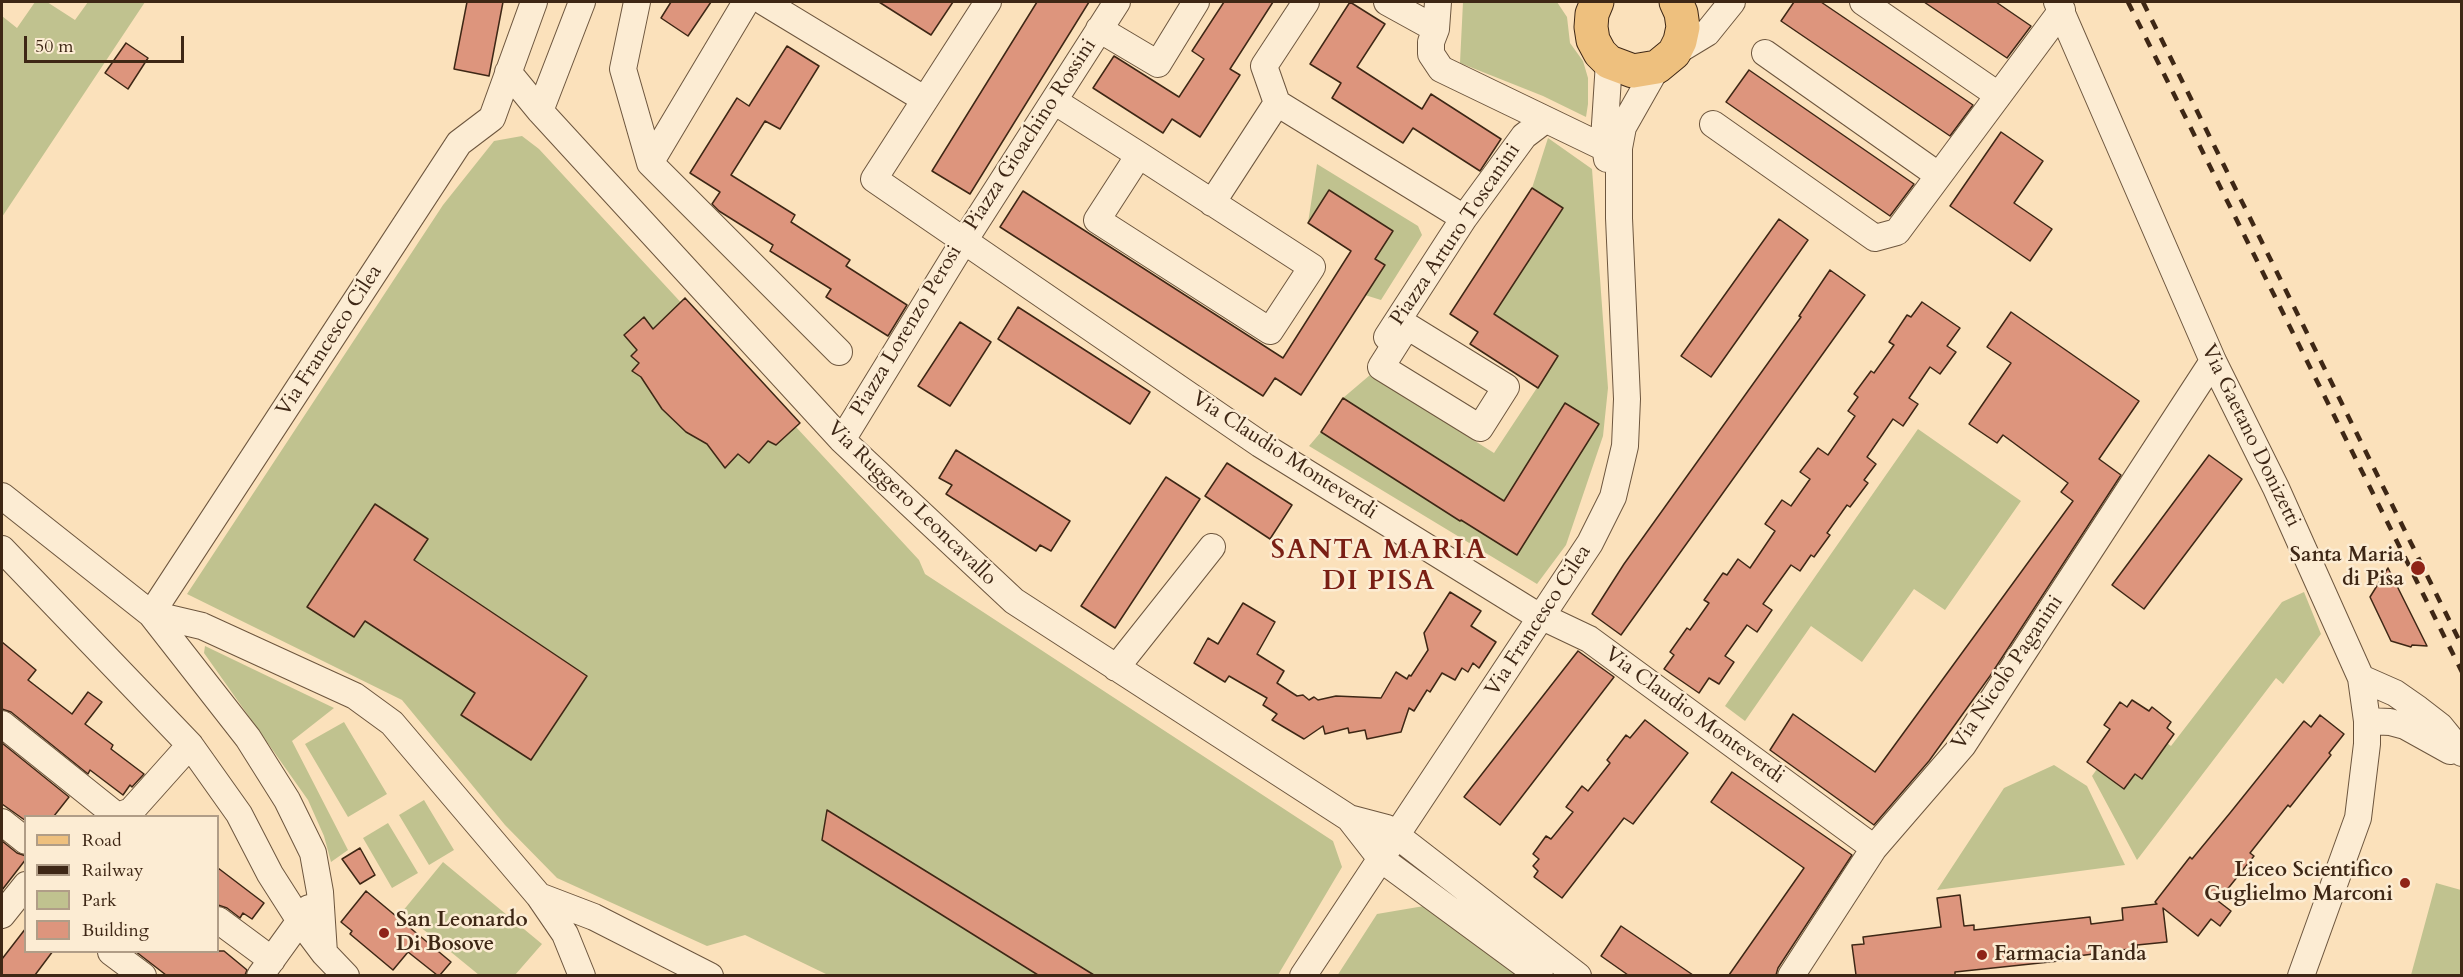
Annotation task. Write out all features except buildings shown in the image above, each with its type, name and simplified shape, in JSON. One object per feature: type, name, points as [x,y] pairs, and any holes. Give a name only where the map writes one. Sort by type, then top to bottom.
[{"type":"main road","points":[[1591,6],[1593,40],[1600,53],[1609,62],[1633,71],[1665,60],[1680,41],[1683,27],[1679,7]]},
{"type":"street","points":[[534,2],[492,118],[540,111]]},
{"type":"street","points":[[540,111],[582,2]]},
{"type":"street","points":[[637,2],[623,69],[650,163],[839,352]]},
{"type":"street","points":[[650,163],[746,2]]},
{"type":"street","points":[[764,2],[924,99]]},
{"type":"street","name":"Piazza Lorenzo Perosi","points":[[842,440],[964,242],[874,179],[988,2]]},
{"type":"street","name":"Piazza Gioachino Rossini","points":[[964,242],[1117,2]]},
{"type":"street","name":"Piazza Gioachino Rossini","points":[[1099,29],[1158,64],[1196,2]]},
{"type":"street","points":[[1306,2],[1264,66],[1277,103],[1464,218]]},
{"type":"street","points":[[1387,2],[1436,29]]},
{"type":"street","points":[[1438,2],[1431,54],[1441,69],[1605,148]]},
{"type":"street","points":[[1679,7],[1706,9],[1720,2]]},
{"type":"street","points":[[1665,60],[1707,33],[1732,2]]},
{"type":"street","points":[[1863,2],[1998,95]]},
{"type":"street","name":"Via Gaetano Donizetti","points":[[1713,124],[1875,238],[1897,232],[1998,95],[2059,6]]},
{"type":"street","name":"Via Gaetano Donizetti","points":[[2059,6],[2213,361],[2276,488],[2361,678],[2367,721],[2367,744],[2358,818],[2301,975]]},
{"type":"street","points":[[1765,53],[1938,175]]},
{"type":"street","name":"Via Francesco Cilea","points":[[1303,975],[1382,860],[1392,832],[1590,543],[1613,497],[1625,446],[1627,399],[1619,219],[1619,148],[1623,128],[1665,60]]},
{"type":"street","name":"Via Francesco Cilea","points":[[1609,62],[1604,140],[1619,219]]},
{"type":"street","points":[[508,72],[540,111]]},
{"type":"street","points":[[1054,101],[1139,155],[1312,267],[1270,331],[1097,220],[1139,155]]},
{"type":"street","points":[[1212,202],[1277,103]]},
{"type":"street","name":"Via Ruggero Leoncavallo","points":[[540,111],[842,440],[1014,602],[1349,818],[1392,832]]},
{"type":"street","name":"Via Francesco Cilea","points":[[151,614],[459,143],[492,118]]},
{"type":"street","name":"Piazza Arturo Toscanini","points":[[1392,349],[1383,343],[1464,218],[1524,136],[1545,120]]},
{"type":"street","name":"Via Claudio Monteverdi","points":[[964,242],[1260,444],[1541,617],[1589,639],[1874,848]]},
{"type":"street","name":"Piazza Arturo Toscanini","points":[[1407,326],[1506,387],[1480,428],[1381,367],[1392,349],[1407,326]]},
{"type":"street","name":"Via Nicolò Paganini","points":[[1791,975],[1874,848],[1963,745],[2213,361]]},
{"type":"street","points":[[2,496],[151,614],[248,738],[287,800],[314,853],[320,892],[324,953]]},
{"type":"street","points":[[1116,668],[1212,547]]},
{"type":"street","points":[[4,557],[190,745],[238,814],[270,874],[300,921],[324,953],[346,975]]},
{"type":"street","points":[[151,614],[202,626],[355,696],[392,723],[539,896],[565,934],[582,975]]},
{"type":"street","points":[[2361,678],[2395,693],[2418,709],[2440,726],[2462,753]]},
{"type":"street","points":[[2367,721],[2390,722],[2405,726],[2462,760]]},
{"type":"street","points":[[2,724],[117,815]]},
{"type":"street","points":[[121,815],[131,811],[190,745]]},
{"type":"street","name":"Via Ruggero Leoncavallo","points":[[1349,818],[1382,860],[1559,971]]},
{"type":"street","points":[[2,822],[24,839]]},
{"type":"street","points":[[1392,832],[1559,971]]},
{"type":"street","points":[[270,874],[293,883],[308,872],[314,853]]},
{"type":"street","points":[[2,915],[24,887]]},
{"type":"street","points":[[219,921],[266,968],[320,892]]},
{"type":"street","points":[[539,896],[594,917],[710,975]]},
{"type":"street","points":[[114,953],[143,975]]},
{"type":"green space","points":[[35,2],[47,2],[75,20],[88,2],[145,2],[2,217],[2,16],[17,28]]},
{"type":"green space","points":[[1463,2],[1557,2],[1567,17],[1570,43],[1583,61],[1588,78],[1586,117],[1543,96],[1460,63]]},
{"type":"green space","points":[[522,136],[539,149],[919,560],[925,574],[1333,841],[1342,867],[1278,975],[828,975],[745,935],[707,946],[557,878],[505,825],[402,700],[187,594],[443,205],[494,141]]},
{"type":"green space","points":[[1548,138],[1592,169],[1608,388],[1603,436],[1566,545],[1537,584],[1309,446],[1321,432],[1460,521],[1481,487],[1343,398],[1370,375],[1494,453],[1558,356],[1494,314],[1563,208],[1532,188]]},
{"type":"green space","points":[[1317,164],[1418,226],[1422,235],[1381,300],[1365,295],[1385,265],[1375,259],[1393,231],[1329,190],[1308,223]]},
{"type":"green space","points":[[1918,429],[2021,501],[1945,610],[1914,589],[1862,662],[1811,626],[1745,721],[1725,706]]},
{"type":"green space","points":[[2304,592],[2321,634],[2283,684],[2276,678],[2137,860],[2092,776],[2097,769],[2124,789],[2135,774],[2143,779],[2152,765],[2146,760],[2161,739],[2171,746],[2282,602]]},
{"type":"green space","points":[[205,646],[334,708],[292,741],[348,850],[331,862],[324,836],[308,800],[204,653]]},
{"type":"green space","points":[[344,722],[387,794],[348,817],[305,744]]},
{"type":"green space","points":[[2054,765],[2087,786],[2125,865],[1937,890],[2004,788]]},
{"type":"green space","points":[[424,800],[454,850],[429,865],[399,815]]},
{"type":"green space","points":[[388,823],[418,873],[392,888],[363,838]]},
{"type":"green space","points":[[443,862],[542,944],[515,975],[479,975],[402,912]]},
{"type":"green space","points":[[2436,883],[2461,890],[2461,975],[2411,975]]},
{"type":"green space","points":[[1424,906],[1518,975],[1337,976],[1377,914]]},
{"type":"railway","points":[[2128,2],[2462,672]]},
{"type":"railway","points":[[2143,2],[2462,646]]},
{"type":"place","name":"Santa Maria di Pisa","points":[[2418,568]]},
{"type":"place","name":"Liceo Scientifico Guglielmo Marconi","points":[[2405,883]]},
{"type":"place","name":"San Leonardo Di Bosove","points":[[384,933]]},
{"type":"place","name":"Farmacia Tanda","points":[[1982,955]]},
{"type":"district","name":"SANTA MARIA DI PISA","points":[[1379,568]]}]
